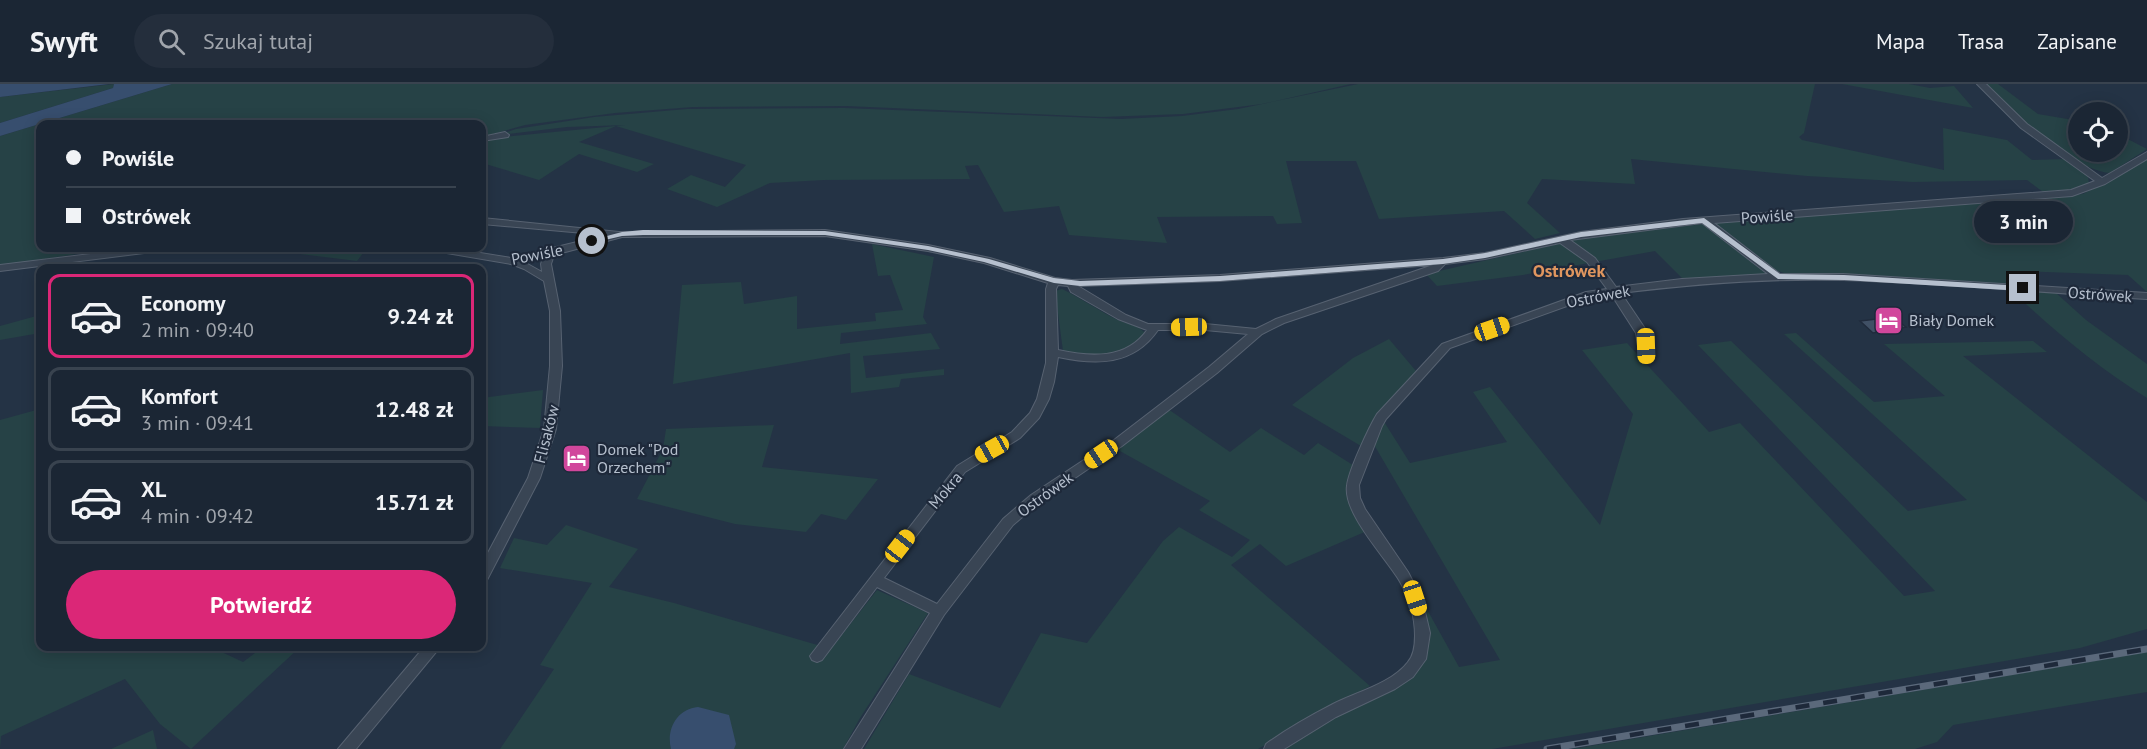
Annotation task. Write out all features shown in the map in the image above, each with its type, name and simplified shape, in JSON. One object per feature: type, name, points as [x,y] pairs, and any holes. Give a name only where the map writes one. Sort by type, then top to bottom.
[{"type":"street","points":[[1981,84],[2024,126],[2102,182]]},
{"type":"street","points":[[486,138],[505,135]]},
{"type":"street","name":"Powiśle","points":[[458,252],[511,261],[549,254],[622,234],[794,232],[858,236],[958,254],[1054,281],[1072,283],[1220,279],[1485,256],[1607,231],[1704,220],[2072,193],[2102,182],[2147,155]]},
{"type":"street","points":[[1704,220],[1778,277]]},
{"type":"street","points":[[486,221],[622,234]]},
{"type":"street","points":[[1561,239],[1591,260],[1636,321],[1642,333],[1646,359]]},
{"type":"street","points":[[0,268],[128,252]]},
{"type":"street","name":"Flisaków","points":[[486,568],[534,478],[550,429],[556,366],[555,310],[547,279],[546,264],[549,254]]},
{"type":"street","points":[[511,261],[528,267],[547,279]]},
{"type":"street","name":"Ostrówek","points":[[852,749],[939,610],[1008,522],[1036,498],[1118,443],[1213,370],[1258,332],[1280,321],[1434,269],[1443,261]]},
{"type":"street","name":"Ostrówek","points":[[1272,749],[1337,709],[1398,678],[1413,667],[1420,655],[1422,624],[1415,598],[1371,530],[1354,498],[1353,485],[1381,417],[1446,346],[1551,306],[1612,290],[1682,282],[1778,277],[1844,277],[2147,296]]},
{"type":"street","name":"Mokra","points":[[817,656],[962,469],[1023,429],[1034,417],[1042,402],[1054,353],[1050,290],[1054,281]]},
{"type":"street","points":[[1072,283],[1075,290],[1122,317],[1154,328],[1205,327],[1258,332]]},
{"type":"street","points":[[1054,353],[1090,359],[1120,356],[1144,343],[1154,328]]},
{"type":"street","points":[[875,580],[939,610]]},
{"type":"street","points":[[346,749],[430,651]]},
{"type":"green space","points":[[114,84],[113,88],[0,123],[0,97]]},
{"type":"green space","points":[[172,84],[1351,84],[1262,104],[1358,84],[1815,84],[1804,133],[1799,137],[1802,140],[1944,170],[1943,128],[2007,140],[2032,160],[2067,159],[2088,176],[2089,184],[2073,190],[2043,192],[2027,180],[1913,182],[1807,176],[1631,159],[1635,184],[1542,179],[1527,203],[1560,233],[1535,239],[1504,211],[1379,219],[1356,161],[1286,161],[1302,223],[1277,224],[1273,216],[1157,217],[1167,243],[1069,235],[1059,206],[1004,212],[978,165],[965,166],[970,179],[824,180],[770,183],[717,207],[667,189],[691,175],[725,187],[746,165],[616,126],[579,142],[654,164],[637,172],[579,154],[539,180],[486,164],[486,120],[53,120]],"holes":[[[1262,104],[1182,116],[1121,119],[844,108],[687,109],[594,117],[516,129],[499,135],[567,127],[626,125],[494,138],[490,135],[525,125],[615,113],[693,107],[846,106],[1102,117],[1183,114]]]},
{"type":"green space","points":[[1842,84],[1909,84],[1930,88],[1954,86],[1973,108]]},
{"type":"green space","points":[[1985,84],[1998,84],[2038,114],[2068,119],[2068,155],[2043,138]]},
{"type":"green space","points":[[36,125],[36,252],[89,252],[0,266],[0,136]]},
{"type":"green space","points":[[2128,139],[2147,149],[2128,161]]},
{"type":"green space","points":[[2147,159],[2147,292],[2128,275],[2017,271],[2032,287],[1790,275],[1775,270],[1713,223],[2083,194]]},
{"type":"green space","points":[[2079,162],[2127,162],[2110,173]]},
{"type":"green space","points":[[1704,224],[1769,272],[1769,275],[1683,279],[1655,251],[1523,275],[1437,286],[1426,274],[1588,237]]},
{"type":"green space","points":[[872,244],[934,257],[923,317],[927,324],[841,333],[840,344],[931,333],[940,349],[863,356],[866,378],[944,369],[944,375],[901,379],[899,387],[851,393],[850,353],[673,384],[682,285],[741,282],[744,304],[797,296],[797,329],[876,321],[875,313],[903,310],[890,275],[878,276]]},
{"type":"green space","points":[[301,252],[364,252],[357,261],[300,254]]},
{"type":"green space","points":[[1062,289],[1118,320],[1139,328],[1144,332],[1143,340],[1124,349],[1104,354],[1084,355],[1063,351],[1055,291]]},
{"type":"green space","points":[[2011,290],[2055,292],[2086,320],[2147,364],[2147,398],[2076,348]]},
{"type":"green space","points":[[36,316],[36,334],[0,340],[0,326]]},
{"type":"green space","points":[[1796,333],[1874,402],[1945,396],[1884,344],[2033,341],[2047,352],[1963,356],[2147,502],[2147,629],[2080,648],[1492,749],[1283,749],[1340,714],[1406,679],[1423,664],[1429,640],[1419,595],[1459,667],[1500,660],[1373,443],[1383,420],[1410,463],[1507,442],[1473,392],[1490,387],[1600,525],[1633,414],[1582,350],[1627,343],[1709,432],[1740,423],[1904,596],[1935,591],[1698,345],[1731,341],[1908,511],[1967,500],[1784,334]]},
{"type":"green space","points":[[1389,339],[1416,371],[1374,421],[1361,446],[1292,405],[1353,358]]},
{"type":"green space","points":[[543,390],[540,428],[486,426],[486,397]]},
{"type":"green space","points":[[1168,409],[1230,452],[1261,428],[1304,455],[1318,443],[1356,467],[1347,486],[1367,531],[1286,566],[1260,544],[1231,565],[1370,686],[1258,749],[864,749],[909,674],[1000,708],[1041,633],[1087,643],[1163,541],[1179,527],[1232,557],[1250,540],[1199,510],[1210,501],[1118,450]]},
{"type":"green space","points":[[36,410],[36,651],[220,651],[243,662],[258,651],[296,651],[191,749],[160,724],[125,679],[1,736],[0,749],[0,420]]},
{"type":"green space","points":[[774,425],[762,467],[878,479],[846,520],[821,514],[806,532],[735,524],[637,499],[663,449],[666,429]]},
{"type":"green space","points":[[566,525],[638,549],[609,587],[674,603],[831,649],[877,590],[928,613],[860,718],[843,749],[500,749],[554,669],[540,665],[592,583],[500,568],[514,538],[547,545]]},
{"type":"green space","points":[[2147,652],[2147,692],[1953,725],[1937,742],[1915,749],[1572,749]]},
{"type":"green space","points":[[153,730],[157,749],[111,749]]},
{"type":"water","points":[[0,84],[109,84],[0,97]]},
{"type":"water","points":[[114,84],[172,84],[53,120],[36,120],[36,125],[0,136],[0,123],[113,88]]},
{"type":"water","points":[[698,707],[729,715],[736,744],[734,749],[671,749],[670,734],[675,721],[684,712]]},
{"type":"building","name":"Biały Domek","points":[[1893,317],[1906,327],[1873,333],[1860,321]]},
{"type":"railway","points":[[1547,749],[2147,649]]},
{"type":"place","name":"Biały Domek","points":[[1888,320]]},
{"type":"place","name":"Domek \"Pod Orzechem\"","points":[[576,458]]},
{"type":"district","name":"Ostrówek","points":[[1569,271]]},
{"type":"route","points":[[592,241],[622,234],[643,233],[825,233],[928,248],[986,260],[1054,281],[1080,284],[1220,279],[1467,259],[1581,235],[1704,220],[1755,257],[1778,277],[1844,277],[2023,288]]}]
